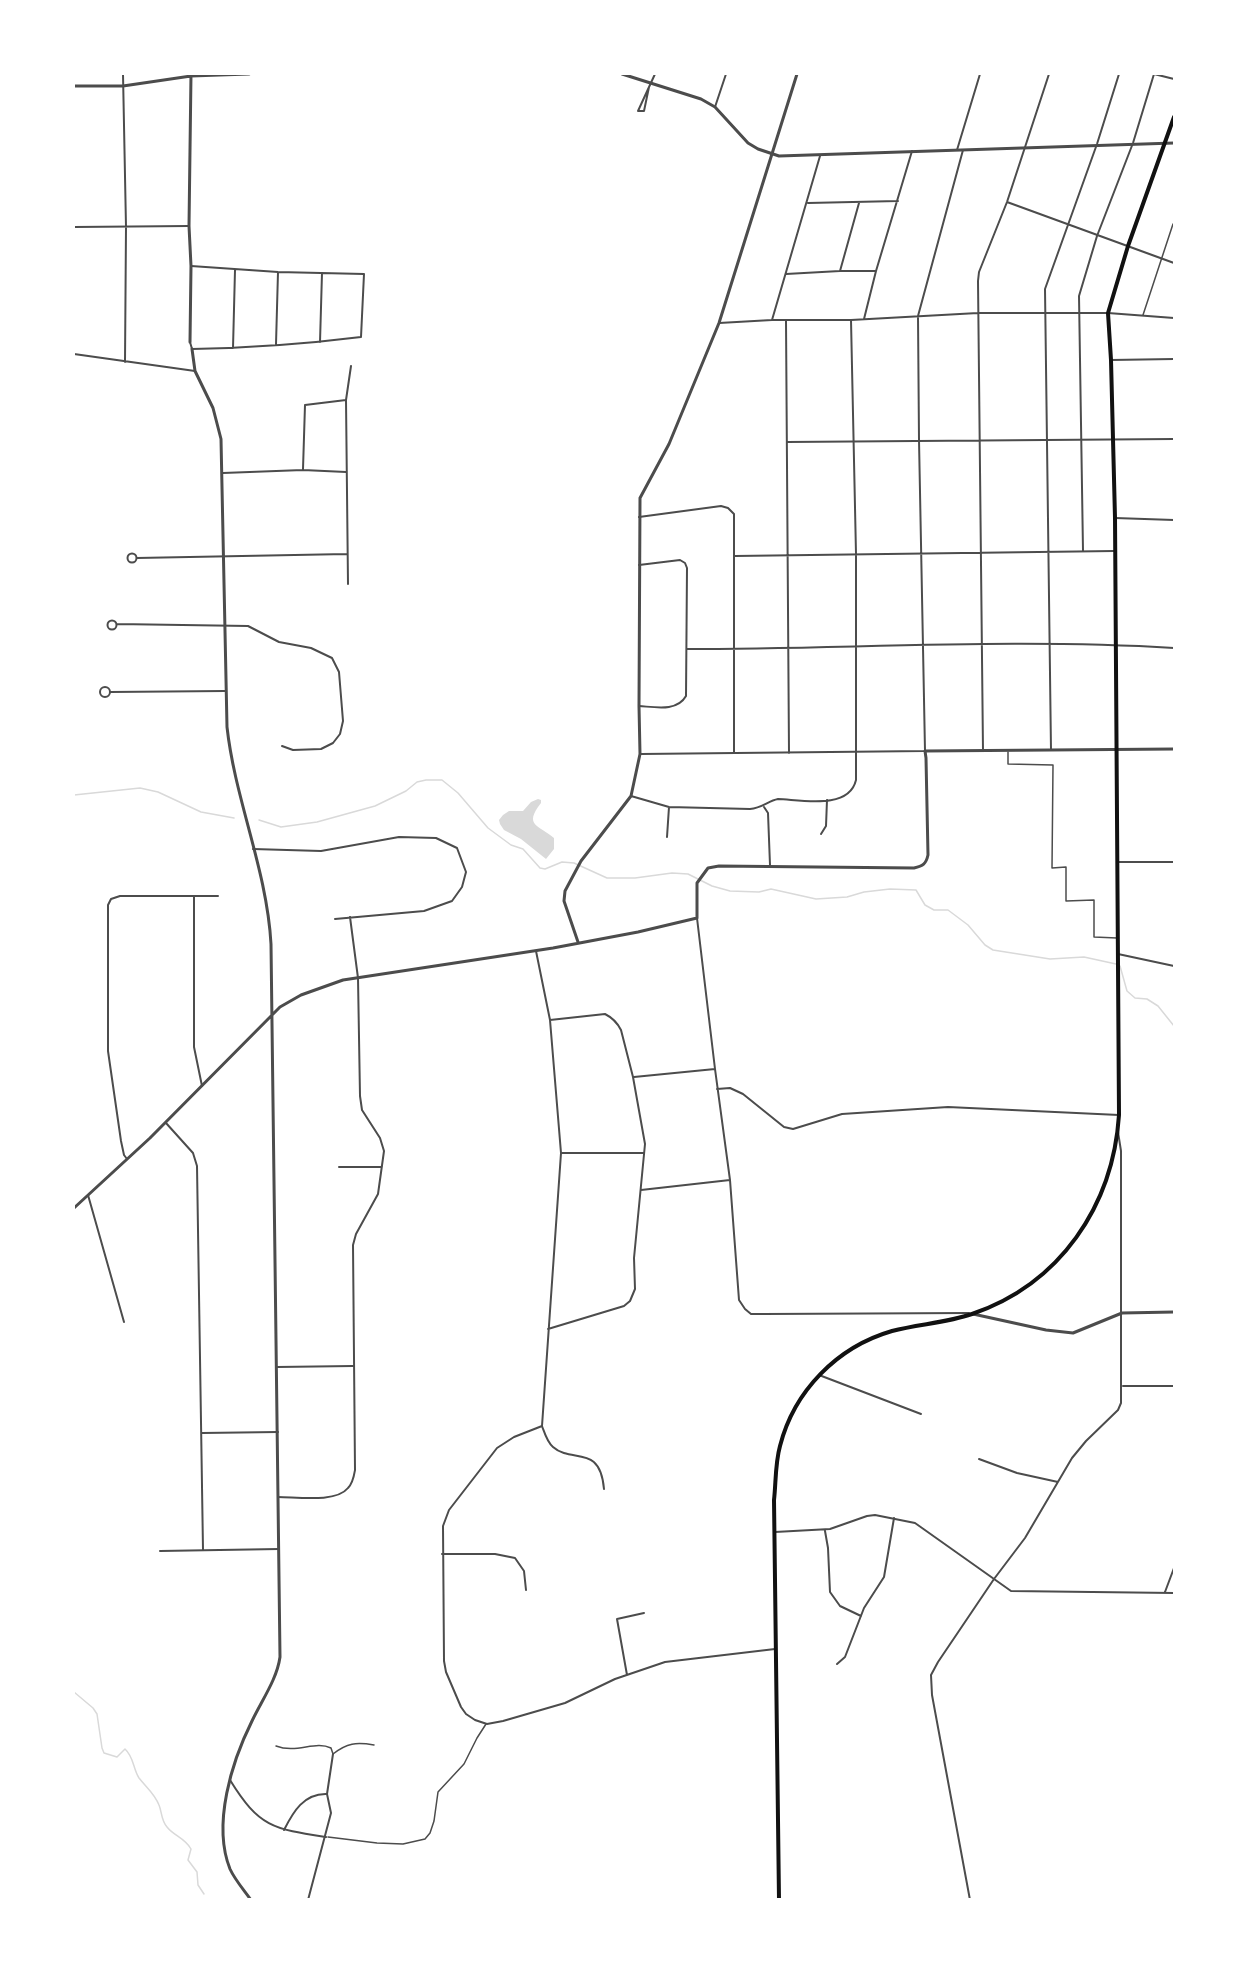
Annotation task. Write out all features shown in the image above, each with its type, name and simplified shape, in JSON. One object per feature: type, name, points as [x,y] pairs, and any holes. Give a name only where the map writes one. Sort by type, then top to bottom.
[{"type":"main road","points":[[779,1899],[774,1500],[779,1448],[792,1413],[819,1375],[840,1356],[877,1336],[973,1314],[1008,1298],[1046,1271],[1074,1242],[1088,1220],[1106,1182],[1115,1152],[1119,1115],[1115,518],[1112,360],[1108,313],[1128,246],[1174,117]]},
{"type":"street","points":[[123,74],[126,227],[125,362]]},
{"type":"street","points":[[74,86],[123,86],[191,75],[249,74]]},
{"type":"street","points":[[622,74],[696,97],[715,107],[745,141],[758,149],[779,156],[1174,142]]},
{"type":"street","points":[[649,87],[644,111],[638,111],[639,106],[649,87],[653,82],[655,74]]},
{"type":"street","points":[[715,107],[726,74]]},
{"type":"street","points":[[578,943],[564,901],[565,891],[581,861],[631,796],[640,753],[639,517],[641,495],[669,444],[719,323],[797,74]]},
{"type":"street","points":[[957,150],[980,74]]},
{"type":"street","points":[[983,751],[979,272],[1006,202],[1049,74]]},
{"type":"street","points":[[1051,750],[1046,440],[1047,280],[1097,144],[1119,74]]},
{"type":"street","points":[[1083,551],[1080,290],[1097,236],[1133,143],[1154,74],[1174,80]]},
{"type":"street","points":[[191,75],[190,342],[195,371],[219,425],[223,473],[225,691],[229,746],[266,901],[270,932],[278,1432],[278,1665],[244,1737],[230,1780],[225,1819],[226,1856],[231,1871],[251,1899]]},
{"type":"street","points":[[963,150],[918,316],[918,441],[927,862],[914,868],[770,866],[708,868],[698,882],[698,918],[717,1089],[730,1180],[739,1300],[751,1314],[973,1314],[1062,1333],[1080,1332],[1122,1313],[1174,1312]]},
{"type":"street","points":[[864,320],[876,271],[912,152]]},
{"type":"street","points":[[772,320],[820,156]]},
{"type":"street","points":[[808,203],[898,201]]},
{"type":"street","points":[[840,270],[859,202]]},
{"type":"street","points":[[1006,202],[1174,263]]},
{"type":"street","points":[[74,227],[189,226]]},
{"type":"street","points":[[191,266],[278,272],[364,274],[361,337],[320,342],[192,349]]},
{"type":"street","points":[[233,348],[235,270]]},
{"type":"street","points":[[786,274],[840,270],[876,271]]},
{"type":"street","points":[[276,345],[278,272]]},
{"type":"street","points":[[320,342],[322,273]]},
{"type":"street","points":[[719,323],[772,320],[864,320],[978,313],[1108,313],[1174,318]]},
{"type":"street","points":[[786,320],[789,753]]},
{"type":"street","points":[[631,796],[669,807],[750,809],[764,807],[772,800],[778,799],[827,800],[845,797],[854,787],[856,780],[856,554],[851,320]]},
{"type":"street","points":[[74,354],[195,371]]},
{"type":"street","points":[[1112,360],[1174,359]]},
{"type":"street","points":[[348,584],[346,400],[351,366]]},
{"type":"street","points":[[303,470],[305,405],[346,400]]},
{"type":"street","points":[[787,442],[1174,439]]},
{"type":"street","points":[[223,473],[303,470],[347,472]]},
{"type":"street","points":[[639,517],[725,507],[732,511],[735,518],[734,753]]},
{"type":"street","points":[[1115,518],[1174,520]]},
{"type":"street","points":[[735,556],[1114,551]]},
{"type":"street","points":[[137,558],[347,554]]},
{"type":"street","points":[[639,565],[677,560],[683,561],[686,565],[687,649],[685,700],[674,707],[639,706]]},
{"type":"street","points":[[117,624],[248,626],[279,642],[311,648],[332,658],[339,668],[342,730],[333,743],[321,749],[293,750],[282,746]]},
{"type":"street","points":[[687,649],[922,644],[1115,644],[1174,648]]},
{"type":"street","points":[[110,692],[225,691]]},
{"type":"street","points":[[640,753],[1174,749]]},
{"type":"street","points":[[821,834],[826,826],[827,800]]},
{"type":"street","points":[[667,837],[669,807]]},
{"type":"street","points":[[764,807],[768,813],[770,866]]},
{"type":"street","points":[[254,849],[321,851],[399,837],[436,838],[457,848],[466,872],[462,887],[452,902],[424,910],[335,919]]},
{"type":"street","points":[[1116,862],[1174,862]]},
{"type":"street","points":[[128,1159],[124,1155],[108,1055],[108,905],[111,899],[120,896],[218,896]]},
{"type":"street","points":[[194,896],[194,1047],[202,1086]]},
{"type":"street","points":[[278,1497],[332,1497],[341,1494],[348,1488],[355,1470],[353,1245],[358,1228],[378,1194],[384,1151],[380,1138],[362,1110],[358,978],[350,916]]},
{"type":"street","points":[[74,1208],[165,1123],[272,1015],[287,1002],[316,988],[358,978],[536,951],[645,931],[698,918]]},
{"type":"street","points":[[536,951],[550,1020],[561,1153],[542,1426],[546,1438],[554,1448],[562,1452],[585,1456],[592,1461],[601,1474],[604,1489]]},
{"type":"street","points":[[1118,954],[1174,966]]},
{"type":"street","points":[[548,1329],[624,1306],[630,1301],[635,1289],[634,1258],[644,1153],[643,1130],[621,1029],[612,1017],[605,1014],[550,1020]]},
{"type":"street","points":[[633,1077],[715,1069]]},
{"type":"street","points":[[717,1089],[730,1088],[743,1094],[784,1127],[793,1129],[842,1114],[948,1107],[1119,1115]]},
{"type":"street","points":[[165,1123],[193,1153],[197,1163],[203,1550]]},
{"type":"street","points":[[970,1899],[930,1680],[938,1662],[994,1579],[1025,1538],[1080,1448],[1120,1407],[1123,1386],[1118,1130]]},
{"type":"street","points":[[561,1153],[644,1153]]},
{"type":"street","points":[[339,1167],[382,1167]]},
{"type":"street","points":[[641,1190],[730,1180]]},
{"type":"street","points":[[88,1195],[124,1322]]},
{"type":"street","points":[[277,1367],[353,1366]]},
{"type":"street","points":[[819,1375],[921,1414]]},
{"type":"street","points":[[1123,1386],[1174,1386]]},
{"type":"street","points":[[542,1426],[506,1441],[486,1459],[449,1510],[443,1526],[444,1661],[446,1672],[466,1714],[487,1724],[503,1721],[565,1703],[627,1675],[665,1662],[775,1650]]},
{"type":"street","points":[[201,1433],[278,1432]]},
{"type":"street","points":[[979,1459],[1029,1477],[1058,1482]]},
{"type":"street","points":[[775,1532],[824,1530],[871,1515],[894,1518],[912,1521],[1011,1591],[1174,1593]]},
{"type":"street","points":[[837,1664],[844,1657],[861,1616],[884,1577],[894,1518]]},
{"type":"street","points":[[824,1530],[828,1548],[830,1592],[840,1605],[861,1616]]},
{"type":"street","points":[[160,1551],[279,1549]]},
{"type":"street","points":[[442,1554],[495,1554],[515,1558],[524,1571],[526,1590]]},
{"type":"street","points":[[1165,1592],[1174,1568]]},
{"type":"street","points":[[627,1675],[617,1619],[644,1613]]},
{"type":"street","points":[[308,1899],[331,1813],[327,1794],[333,1754]]},
{"type":"street","points":[[230,1780],[252,1810],[269,1824],[284,1830],[326,1837]]},
{"type":"street","points":[[284,1830],[303,1802],[318,1794],[327,1794]]},
{"type":"lane","points":[[1142,315],[1173,225]]},
{"type":"lane","points":[[1008,751],[1008,764],[1053,765],[1052,868],[1066,867],[1066,901],[1094,900],[1094,937],[1118,938]]},
{"type":"lane","points":[[326,1837],[357,1842],[389,1843],[419,1842],[428,1836],[434,1821],[438,1792],[464,1764],[487,1724]]},
{"type":"lane","points":[[276,1746],[294,1750],[326,1746],[331,1748],[333,1754],[345,1745],[374,1745]]},
{"type":"shaded area","points":[[538,799],[541,803],[533,816],[533,821],[554,838],[554,849],[546,859],[521,839],[504,830],[499,820],[509,811],[523,811],[531,802]]},
{"type":"waterway","points":[[259,820],[281,827],[317,822],[375,806],[406,791],[417,782],[442,780],[458,793],[488,828],[511,845],[523,849],[540,868],[545,869],[562,862],[574,863],[607,878],[688,874],[712,886],[730,891],[759,892],[771,889],[816,899],[847,897],[864,892],[890,889],[916,890],[925,905],[934,910],[948,910],[968,925],[985,945],[993,950],[1050,959],[1084,957],[1116,964]]},
{"type":"waterway","points":[[74,795],[140,788],[158,792],[201,812],[234,818]]},
{"type":"waterway","points":[[1120,966],[1127,991],[1135,998],[1147,999],[1158,1006],[1174,1026]]},
{"type":"waterway","points":[[74,1692],[97,1714],[104,1753],[117,1757],[125,1749],[128,1752],[139,1778],[157,1801],[165,1824],[191,1849],[188,1860],[197,1872],[198,1885],[204,1894]]}]
